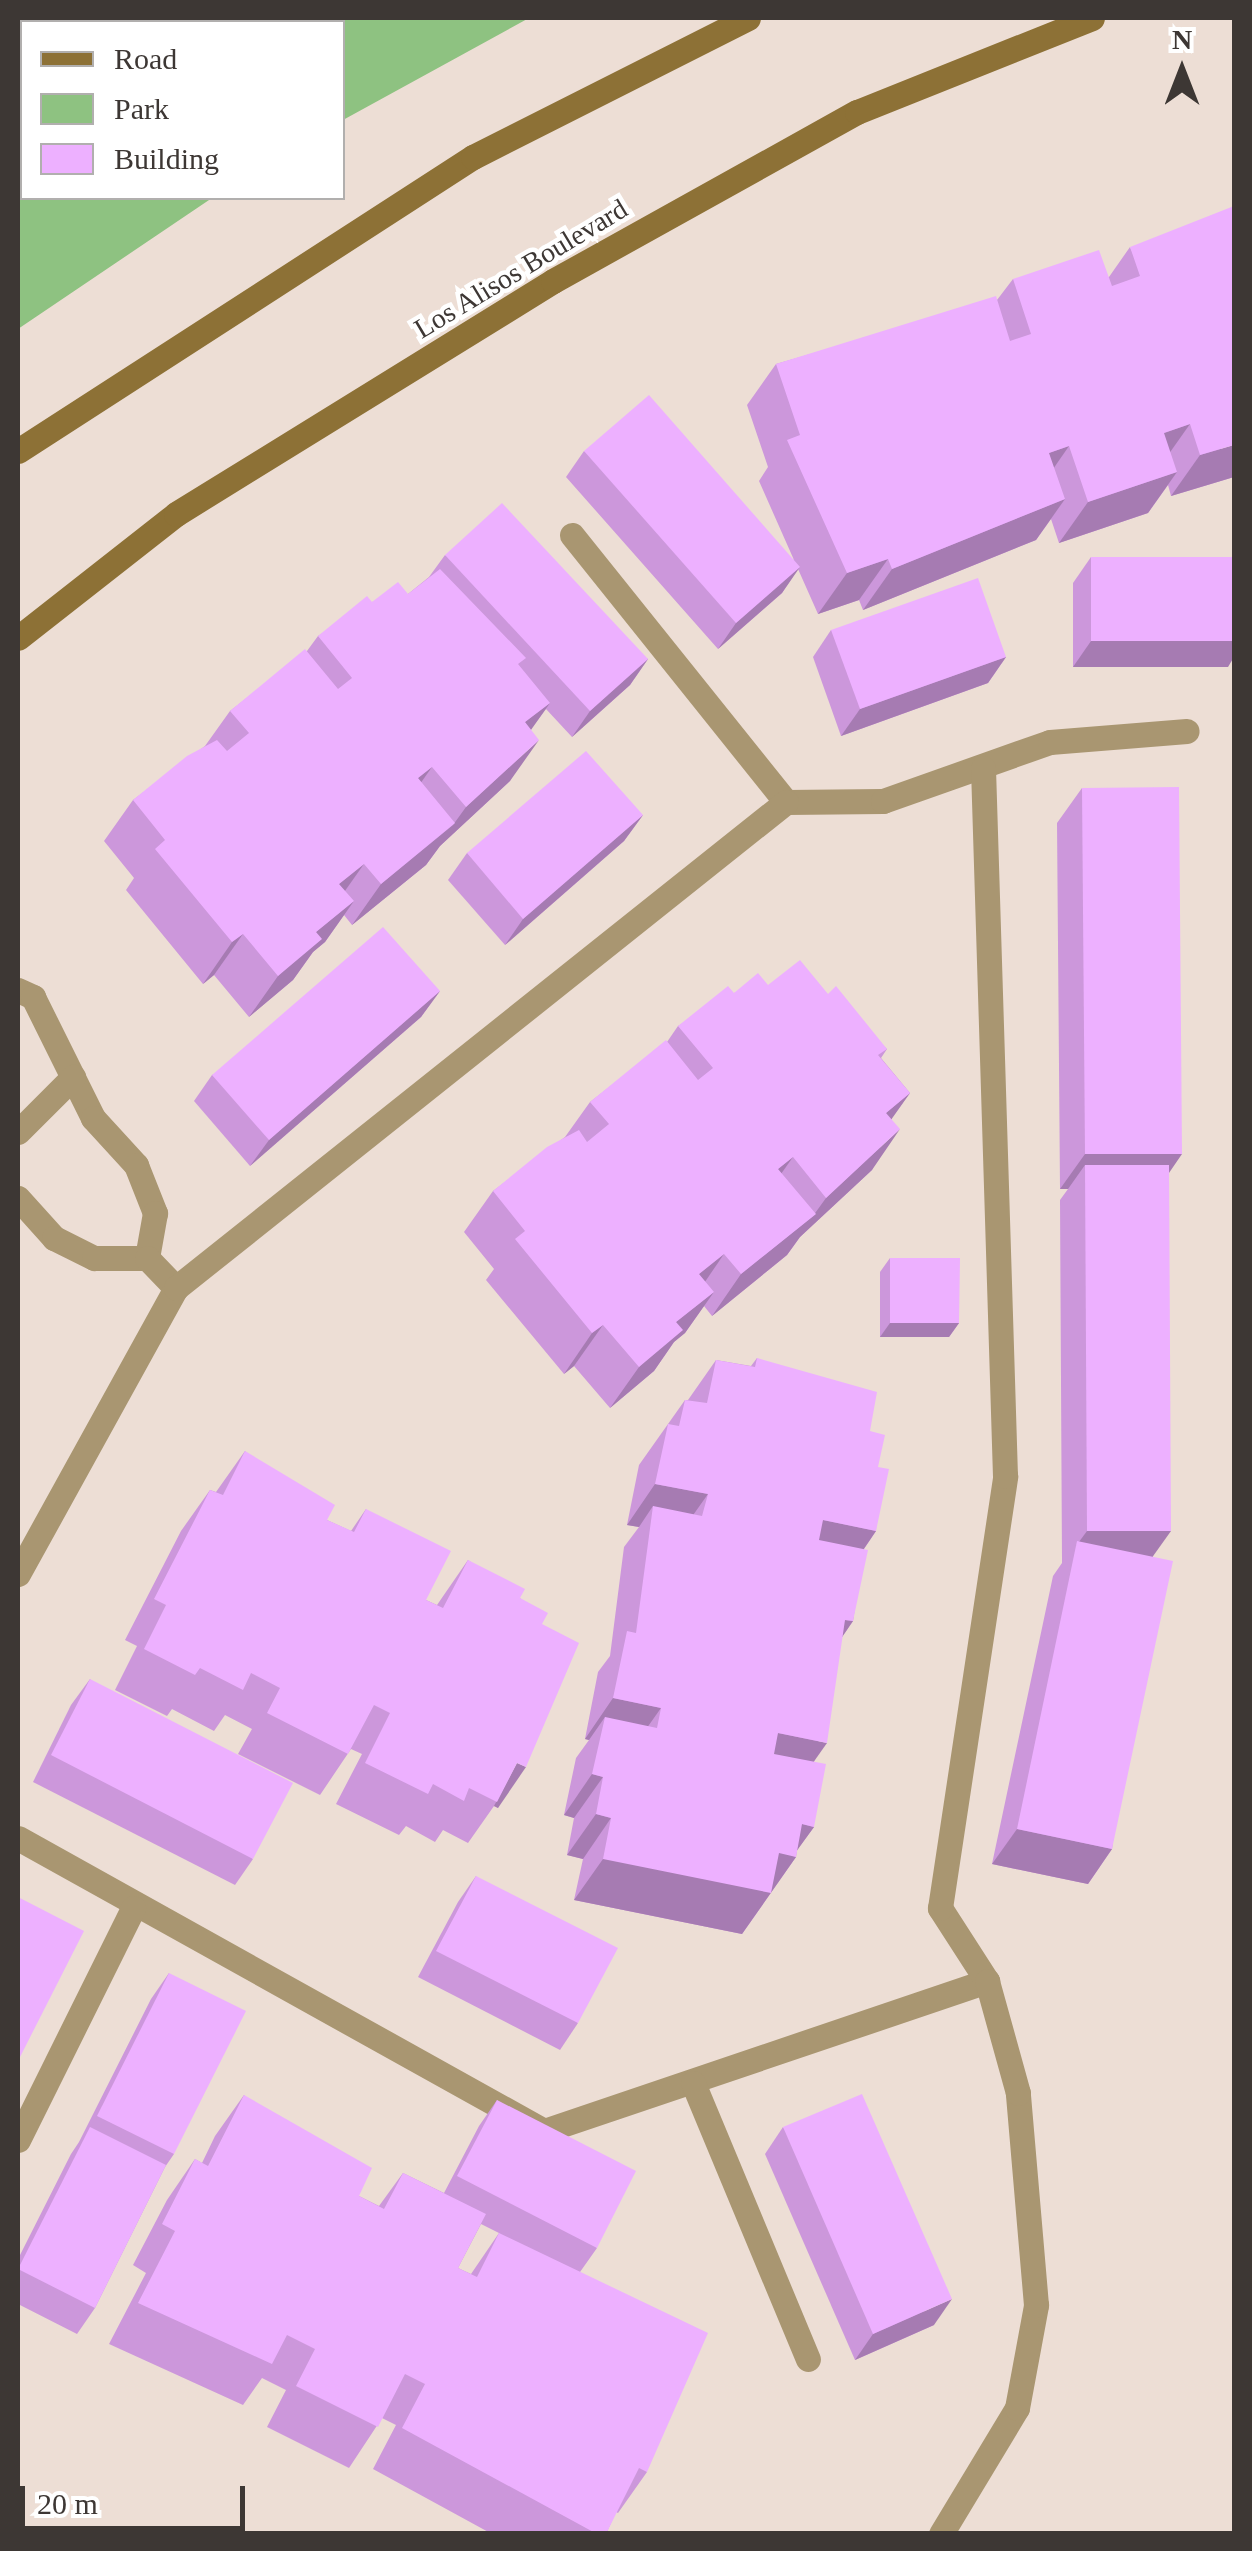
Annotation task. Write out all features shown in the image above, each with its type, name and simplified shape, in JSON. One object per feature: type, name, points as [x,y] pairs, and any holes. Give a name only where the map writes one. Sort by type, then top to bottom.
[{"type":"main road","points":[[18,451],[472,157],[748,18]]},
{"type":"main road","name":"Los Alisos Boulevard","points":[[18,638],[176,514],[553,281],[857,112],[1092,18]]},
{"type":"lane","points":[[572,535],[786,802]]},
{"type":"lane","points":[[18,1574],[176,1288],[786,802],[883,801],[1050,742],[1187,730]]},
{"type":"lane","points":[[941,2534],[1017,2408],[1036,2305],[1018,2094],[987,1981],[940,1908],[1005,1476],[983,768]]},
{"type":"lane","points":[[18,990],[32,997],[74,1078],[136,1165],[155,1213],[147,1258]]},
{"type":"lane","points":[[18,1132],[74,1078]]},
{"type":"lane","points":[[18,1198],[54,1238],[94,1258],[147,1258],[176,1288]]},
{"type":"lane","points":[[18,1838],[133,1908],[544,2131],[987,1981]]},
{"type":"lane","points":[[18,2140],[133,1908]]},
{"type":"lane","points":[[692,2084],[808,2359]]},
{"type":"green space","points":[[18,18],[529,18],[345,119],[345,20],[20,20],[20,200],[209,200],[18,329]]},
{"type":"building","points":[[1234,206],[1234,445],[1200,455],[1190,424],[1164,433],[1177,472],[1088,502],[1069,446],[1049,453],[1065,499],[892,569],[888,559],[847,573],[787,440],[800,435],[776,364],[996,296],[1010,341],[1031,334],[1013,279],[1099,250],[1112,286],[1140,276],[1130,247]]},
{"type":"building","points":[[649,395],[800,567],[736,623],[584,451]]},
{"type":"building","points":[[502,503],[648,659],[590,711],[445,555]]},
{"type":"building","points":[[1091,557],[1234,557],[1234,641],[1091,641]]},
{"type":"building","points":[[440,569],[526,658],[518,664],[550,703],[525,722],[539,740],[466,807],[432,767],[418,778],[455,823],[381,884],[364,864],[339,884],[354,901],[316,932],[322,939],[278,976],[243,934],[232,942],[155,849],[165,840],[133,800],[187,756],[217,740],[227,751],[249,733],[230,711],[305,649],[338,689],[352,678],[318,636],[367,596],[372,602],[398,582],[408,594]]},
{"type":"building","points":[[978,578],[1006,657],[860,709],[831,630]]},
{"type":"building","points":[[586,751],[643,815],[523,919],[467,853]]},
{"type":"building","points":[[1179,787],[1182,1154],[1085,1154],[1082,788]]},
{"type":"building","points":[[383,927],[440,991],[269,1140],[212,1075]]},
{"type":"building","points":[[800,960],[828,994],[836,986],[887,1049],[878,1055],[910,1093],[886,1113],[900,1129],[826,1198],[793,1157],[778,1169],[816,1214],[741,1274],[724,1254],[699,1274],[714,1292],[676,1322],[683,1330],[639,1367],[603,1325],[592,1333],[515,1239],[525,1231],[493,1191],[547,1147],[579,1130],[587,1142],[609,1124],[590,1102],[666,1040],[698,1080],[713,1068],[678,1026],[728,986],[734,993],[758,973],[768,985]]},
{"type":"building","points":[[1085,1165],[1169,1165],[1171,1531],[1087,1531]]},
{"type":"building","points":[[890,1258],[960,1258],[959,1323],[890,1323]]},
{"type":"building","points":[[757,1358],[877,1392],[870,1431],[885,1435],[878,1467],[889,1469],[876,1531],[823,1520],[819,1540],[868,1550],[853,1621],[845,1620],[827,1743],[778,1733],[774,1754],[826,1764],[814,1827],[802,1824],[796,1857],[779,1853],[771,1893],[603,1859],[611,1818],[596,1814],[603,1777],[592,1774],[605,1717],[657,1728],[661,1708],[613,1698],[627,1631],[636,1633],[653,1506],[702,1516],[708,1494],[655,1484],[668,1424],[679,1426],[685,1400],[707,1403],[716,1360],[755,1367]]},
{"type":"building","points":[[245,1451],[335,1505],[327,1520],[354,1532],[366,1509],[451,1551],[426,1600],[443,1608],[468,1560],[525,1589],[520,1598],[548,1613],[542,1624],[579,1643],[526,1767],[517,1763],[497,1802],[469,1788],[464,1801],[433,1784],[428,1794],[365,1763],[390,1713],[374,1705],[348,1754],[267,1713],[280,1688],[251,1673],[243,1690],[200,1668],[195,1675],[144,1649],[166,1605],[154,1599],[210,1490],[223,1495]]},
{"type":"building","points":[[1077,1541],[1173,1561],[1112,1849],[1017,1829]]},
{"type":"building","points":[[90,1679],[293,1783],[253,1859],[51,1755]]},
{"type":"building","points":[[476,1876],[618,1948],[578,2023],[436,1951]]},
{"type":"building","points":[[18,1897],[84,1931],[18,2061]]},
{"type":"building","points":[[169,1973],[246,2011],[174,2154],[97,2116]]},
{"type":"building","points":[[862,2094],[952,2299],[873,2334],[783,2127]]},
{"type":"building","points":[[244,2095],[372,2168],[359,2196],[384,2209],[403,2173],[486,2214],[458,2268],[477,2277],[499,2233],[708,2333],[647,2472],[639,2468],[606,2534],[597,2534],[402,2428],[425,2384],[405,2374],[378,2427],[296,2386],[315,2349],[287,2335],[272,2364],[138,2303],[175,2231],[162,2224],[195,2159],[208,2166]]},
{"type":"building","points":[[497,2100],[636,2171],[597,2248],[457,2176]]},
{"type":"building","points":[[90,2127],[166,2165],[95,2308],[18,2269]]}]
